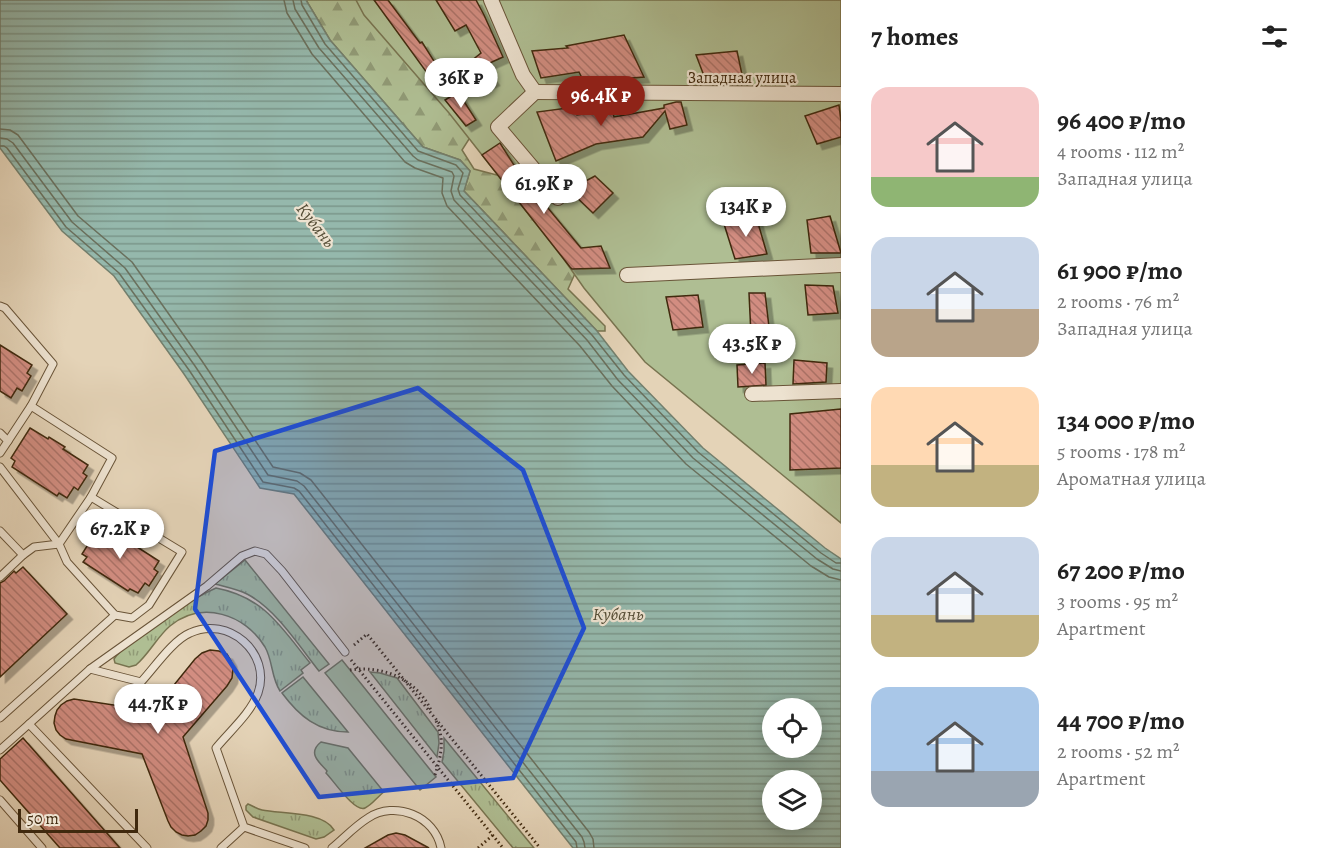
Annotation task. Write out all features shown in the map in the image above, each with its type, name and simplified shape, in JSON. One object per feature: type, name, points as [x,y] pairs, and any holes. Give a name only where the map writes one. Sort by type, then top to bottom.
[{"type":"street","points":[[491,0],[523,75],[535,92],[498,127],[558,198]]},
{"type":"street","name":"Западная улица","points":[[535,92],[841,94]]},
{"type":"street","points":[[627,275],[841,265]]},
{"type":"street","points":[[752,394],[841,391]]},
{"type":"lane","points":[[0,306],[5,308],[53,364],[31,406],[0,453]]},
{"type":"lane","points":[[0,577],[34,547],[59,544],[91,496],[112,458],[31,406]]},
{"type":"lane","points":[[0,433],[8,441]]},
{"type":"lane","points":[[0,467],[59,544],[67,562],[115,615],[132,618],[149,605],[182,552],[91,496]]},
{"type":"lane","points":[[0,531],[23,555]]},
{"type":"lane","points":[[0,750],[90,669],[207,586],[242,556],[255,551],[266,554],[282,571],[345,652]]},
{"type":"lane","points":[[0,718],[115,615]]},
{"type":"lane","points":[[90,669],[141,682],[176,642],[190,633],[205,628],[222,629],[237,635],[249,646],[258,660],[261,676],[258,693],[251,707],[216,748],[244,827]]},
{"type":"lane","points":[[28,724],[147,848]]},
{"type":"lane","points":[[0,800],[42,848]]},
{"type":"lane","points":[[332,848],[368,817],[384,811],[402,811],[418,816],[431,827],[440,841],[441,848]]},
{"type":"lane","points":[[221,848],[244,827]]},
{"type":"lane","points":[[244,827],[305,848]]},
{"type":"path","points":[[503,848],[345,652],[367,634],[540,848]]},
{"type":"path","points":[[350,670],[377,670],[404,680]]},
{"type":"path","points":[[434,717],[440,729],[441,742],[441,756],[435,775]]},
{"type":"path","points":[[478,848],[493,835]]},
{"type":"highlighted area","points":[[418,388],[523,470],[584,628],[513,778],[319,797],[195,609],[215,451]]},
{"type":"green space","points":[[306,0],[376,0],[478,125],[462,150],[474,169],[527,183],[577,269],[568,289],[605,326],[605,331],[597,331],[464,191],[470,171],[460,160],[423,147],[330,40]]},
{"type":"green space","points":[[356,0],[841,0],[841,523],[645,362],[584,288],[449,113],[364,15]]},
{"type":"green space","points":[[245,560],[329,664],[319,671],[268,609],[247,594],[215,584]]},
{"type":"green space","points":[[216,588],[247,598],[270,615],[310,663],[301,670],[303,673],[280,691],[268,652],[256,636],[235,619],[222,614],[209,613],[182,618],[170,626],[136,665],[129,667],[115,663],[114,659],[121,651],[154,625],[184,605]]},
{"type":"green space","points":[[342,660],[436,777],[420,790],[325,673]]},
{"type":"green space","points":[[370,672],[397,678],[438,732],[437,757]]},
{"type":"green space","points":[[303,677],[348,732],[318,726],[288,701],[282,693]]},
{"type":"green space","points":[[444,738],[534,848],[513,848],[442,762]]},
{"type":"green space","points":[[321,742],[348,748],[384,792],[365,808],[356,806],[344,795],[318,761],[315,750]]},
{"type":"green space","points":[[248,804],[262,810],[301,814],[321,819],[334,830],[316,839],[253,817],[246,810]]},
{"type":"water","name":"Кубань","points":[[0,0],[306,0],[330,40],[423,147],[460,160],[470,171],[464,191],[597,331],[628,371],[703,448],[841,559],[841,848],[573,848],[294,494],[260,488],[184,374],[114,276],[62,231],[0,148]]},
{"type":"building","points":[[374,0],[388,0],[420,43],[422,42],[439,69],[430,77]]},
{"type":"building","points":[[436,0],[476,0],[503,57],[483,66],[494,80],[477,89],[464,74],[458,77],[456,73],[481,53],[466,25],[455,31]]},
{"type":"building","points":[[624,35],[644,77],[608,80],[609,83],[583,80],[579,72],[541,78],[532,51],[568,48],[566,46]]},
{"type":"building","points":[[737,51],[744,84],[706,81],[696,55]]},
{"type":"building","points":[[458,92],[476,120],[466,126],[445,100]]},
{"type":"building","points":[[681,102],[687,125],[670,129],[665,111],[643,137],[596,144],[556,161],[537,112],[575,107],[577,115],[612,110],[614,117],[664,108],[664,105]]},
{"type":"building","points":[[839,105],[841,137],[817,144],[805,116]]},
{"type":"building","points":[[500,143],[519,173],[581,248],[601,246],[610,268],[572,269],[570,267],[482,155]]},
{"type":"building","points":[[595,176],[613,193],[593,213],[569,190]]},
{"type":"building","points":[[756,216],[767,254],[735,259],[724,224]]},
{"type":"building","points":[[830,216],[841,253],[811,253],[807,220]]},
{"type":"building","points":[[805,285],[833,286],[838,313],[808,315]]},
{"type":"building","points":[[749,293],[765,293],[769,327],[751,335]]},
{"type":"building","points":[[698,295],[703,327],[673,330],[666,297]]},
{"type":"building","points":[[0,345],[32,365],[27,373],[31,376],[22,391],[17,388],[11,398],[0,391]]},
{"type":"building","points":[[794,360],[827,363],[826,382],[793,384]]},
{"type":"building","points":[[765,363],[766,385],[738,387],[737,365]]},
{"type":"building","points":[[841,409],[841,468],[790,470],[790,414]]},
{"type":"building","points":[[30,428],[65,447],[63,449],[88,465],[83,473],[87,476],[78,490],[74,487],[67,498],[59,493],[57,496],[12,467],[15,461],[11,458]]},
{"type":"building","points":[[101,524],[136,543],[134,545],[159,561],[154,569],[158,572],[149,586],[145,583],[138,593],[130,589],[128,591],[83,562],[87,557],[82,554]]},
{"type":"building","points":[[23,567],[67,614],[0,677],[0,583],[14,571],[16,573]]},
{"type":"building","points":[[210,650],[227,654],[233,669],[232,678],[183,737],[208,813],[206,826],[195,835],[188,836],[176,832],[171,827],[142,754],[66,739],[56,730],[54,723],[57,710],[61,705],[74,699],[153,711],[195,659]]},
{"type":"building","points":[[23,738],[120,848],[60,848],[0,780],[0,759]]},
{"type":"building","points":[[396,833],[405,835],[429,848],[365,848]]}]
